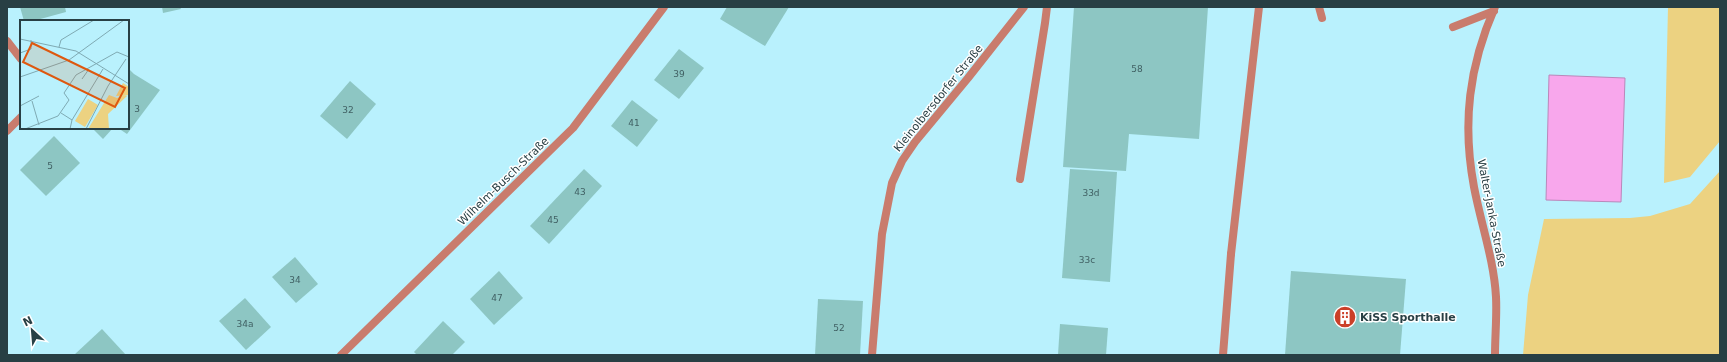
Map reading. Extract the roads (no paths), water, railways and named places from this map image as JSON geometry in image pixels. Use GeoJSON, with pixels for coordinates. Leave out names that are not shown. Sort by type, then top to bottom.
{"type":"FeatureCollection","features":[{"type":"Feature","properties":{"kind":"street","name":"Wilhelm-Busch-Straße"},"geometry":{"type":"LineString","coordinates":[[341,355],[573,128],[664,7]]}},
{"type":"Feature","properties":{"kind":"street","name":"Kleinolbersdorfer Straße"},"geometry":{"type":"LineString","coordinates":[[872,355],[882,234],[892,183],[902,161],[1024,7]]}},
{"type":"Feature","properties":{"kind":"street"},"geometry":{"type":"LineString","coordinates":[[1020,179],[1046,23],[1047,7]]}},
{"type":"Feature","properties":{"kind":"street"},"geometry":{"type":"LineString","coordinates":[[1223,355],[1231,254],[1259,7]]}},
{"type":"Feature","properties":{"kind":"street"},"geometry":{"type":"LineString","coordinates":[[1319,7],[1322,18]]}},
{"type":"Feature","properties":{"kind":"street"},"geometry":{"type":"LineString","coordinates":[[1453,27],[1495,9]]}},
{"type":"Feature","properties":{"kind":"street","name":"Walter-Janka-Straße"},"geometry":{"type":"LineString","coordinates":[[1494,355],[1496,298],[1494,274],[1474,188],[1468,137],[1469,98],[1476,57],[1495,9]]}},
{"type":"Feature","properties":{"kind":"street"},"geometry":{"type":"LineString","coordinates":[[7,41],[20,58]]}},
{"type":"Feature","properties":{"kind":"street"},"geometry":{"type":"LineString","coordinates":[[7,131],[20,118]]}},
{"type":"Feature","properties":{"kind":"place","name":"KiSS Sporthalle"},"geometry":{"type":"Point","coordinates":[1345,317]}}]}
